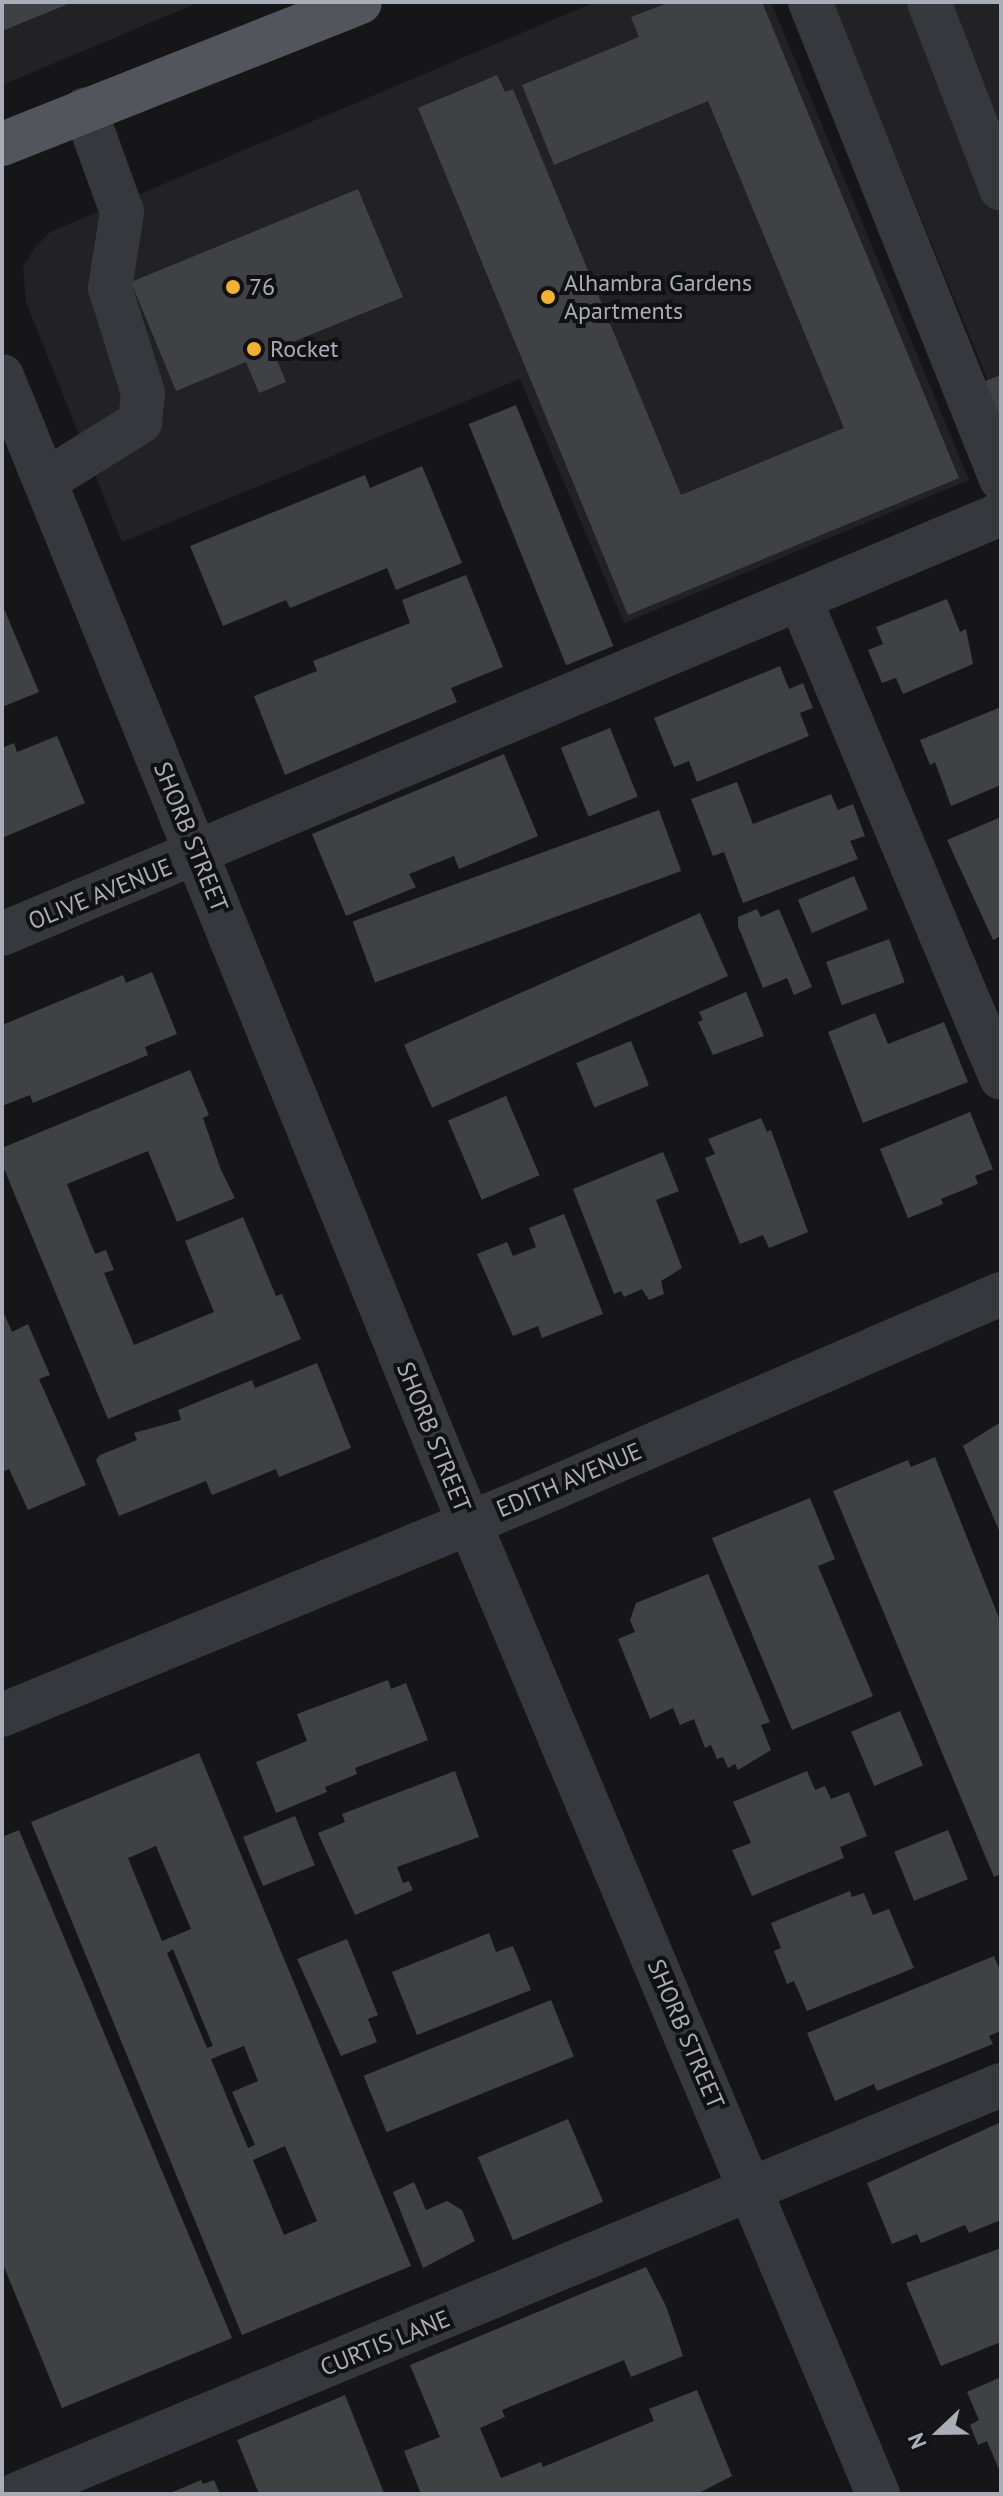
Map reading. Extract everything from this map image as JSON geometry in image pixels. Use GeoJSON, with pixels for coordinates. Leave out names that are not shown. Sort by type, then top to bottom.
{"type":"FeatureCollection","features":[{"type":"Feature","properties":{"kind":"main road"},"geometry":{"type":"LineString","coordinates":[[2,144],[360,2]]}},
{"type":"Feature","properties":{"kind":"street"},"geometry":{"type":"LineString","coordinates":[[810,2],[1001,479]]}},
{"type":"Feature","properties":{"kind":"street"},"geometry":{"type":"LineString","coordinates":[[929,2],[1001,189]]}},
{"type":"Feature","properties":{"kind":"street"},"geometry":{"type":"LineString","coordinates":[[45,481],[140,422],[143,393],[110,288],[122,212],[85,110]]}},
{"type":"Feature","properties":{"kind":"street","name":"SHORB STREET"},"geometry":{"type":"LineString","coordinates":[[2,376],[469,1523],[878,2494]]}},
{"type":"Feature","properties":{"kind":"street","name":"OLIVE AVENUE"},"geometry":{"type":"LineString","coordinates":[[2,934],[1001,514]]}},
{"type":"Feature","properties":{"kind":"street"},"geometry":{"type":"LineString","coordinates":[[800,599],[1001,1078]]}},
{"type":"Feature","properties":{"kind":"street","name":"EDITH AVENUE"},"geometry":{"type":"LineString","coordinates":[[2,1715],[469,1523],[1001,1294]]}},
{"type":"Feature","properties":{"kind":"street","name":"CURTIS LANE"},"geometry":{"type":"LineString","coordinates":[[17,2494],[1001,2085]]}},
{"type":"Feature","properties":{"kind":"shaded area"},"geometry":{"type":"Polygon","coordinates":[[[2,2],[200,2],[2,85],[2,2]]]}},
{"type":"Feature","properties":{"kind":"shaded area"},"geometry":{"type":"Polygon","coordinates":[[[595,2],[771,2],[969,480],[624,623],[520,379],[122,542],[26,302],[23,266],[35,248],[50,232],[595,2]]]}},
{"type":"Feature","properties":{"kind":"shaded area"},"geometry":{"type":"Polygon","coordinates":[[[832,2],[1001,2],[1001,412],[832,2]]]}},
{"type":"Feature","properties":{"kind":"building"},"geometry":{"type":"Polygon","coordinates":[[[2,2],[73,2],[2,31],[2,2]]]}},
{"type":"Feature","properties":{"kind":"building","name":"Alhambra Gardens Apartments"},"geometry":{"type":"Polygon","coordinates":[[[670,2],[762,2],[959,478],[628,615],[418,108],[497,75],[505,92],[513,89],[681,495],[844,428],[708,101],[554,165],[522,85],[639,37],[631,17],[670,2]]]}},
{"type":"Feature","properties":{"kind":"building"},"geometry":{"type":"Polygon","coordinates":[[[358,189],[403,297],[273,350],[286,382],[259,393],[246,362],[176,391],[131,282],[358,189]]]}},
{"type":"Feature","properties":{"kind":"building"},"geometry":{"type":"Polygon","coordinates":[[[1001,375],[1001,421],[985,381],[1001,375]]]}},
{"type":"Feature","properties":{"kind":"building"},"geometry":{"type":"Polygon","coordinates":[[[516,405],[613,646],[566,665],[469,424],[516,405]]]}},
{"type":"Feature","properties":{"kind":"building"},"geometry":{"type":"Polygon","coordinates":[[[422,466],[462,563],[396,590],[387,568],[290,608],[286,600],[223,626],[190,546],[365,475],[370,488],[422,466]]]}},
{"type":"Feature","properties":{"kind":"building"},"geometry":{"type":"Polygon","coordinates":[[[466,575],[503,667],[451,688],[457,702],[285,775],[254,696],[317,671],[313,661],[410,623],[402,600],[466,575]]]}},
{"type":"Feature","properties":{"kind":"building"},"geometry":{"type":"Polygon","coordinates":[[[947,599],[960,632],[966,629],[973,664],[903,694],[896,678],[882,683],[868,650],[883,644],[876,627],[947,599]]]}},
{"type":"Feature","properties":{"kind":"building"},"geometry":{"type":"Polygon","coordinates":[[[2,604],[39,692],[2,707],[2,604]]]}},
{"type":"Feature","properties":{"kind":"building"},"geometry":{"type":"Polygon","coordinates":[[[780,666],[789,689],[803,683],[813,708],[800,713],[809,736],[697,782],[689,761],[674,767],[654,718],[780,666]]]}},
{"type":"Feature","properties":{"kind":"building"},"geometry":{"type":"Polygon","coordinates":[[[1001,707],[1001,785],[951,806],[935,762],[930,765],[920,740],[1001,707]]]}},
{"type":"Feature","properties":{"kind":"building"},"geometry":{"type":"Polygon","coordinates":[[[610,728],[638,797],[589,816],[561,748],[610,728]]]}},
{"type":"Feature","properties":{"kind":"building"},"geometry":{"type":"Polygon","coordinates":[[[57,736],[85,803],[2,838],[2,748],[14,743],[17,752],[57,736]]]}},
{"type":"Feature","properties":{"kind":"building"},"geometry":{"type":"Polygon","coordinates":[[[504,754],[538,836],[459,869],[454,856],[409,874],[416,887],[346,916],[312,834],[504,754]]]}},
{"type":"Feature","properties":{"kind":"building"},"geometry":{"type":"Polygon","coordinates":[[[737,782],[753,824],[831,794],[838,810],[853,804],[865,836],[850,841],[858,859],[743,903],[724,852],[713,856],[691,799],[737,782]]]}},
{"type":"Feature","properties":{"kind":"building"},"geometry":{"type":"Polygon","coordinates":[[[659,810],[681,871],[375,983],[353,921],[659,810]]]}},
{"type":"Feature","properties":{"kind":"building"},"geometry":{"type":"Polygon","coordinates":[[[1001,817],[1001,936],[993,940],[947,840],[1001,817]]]}},
{"type":"Feature","properties":{"kind":"building"},"geometry":{"type":"Polygon","coordinates":[[[854,876],[868,909],[812,933],[798,900],[854,876]]]}},
{"type":"Feature","properties":{"kind":"building"},"geometry":{"type":"Polygon","coordinates":[[[757,909],[761,917],[779,909],[812,987],[794,995],[787,978],[763,988],[738,926],[738,917],[757,909]]]}},
{"type":"Feature","properties":{"kind":"building"},"geometry":{"type":"Polygon","coordinates":[[[700,913],[728,976],[432,1108],[404,1045],[700,913]]]}},
{"type":"Feature","properties":{"kind":"building"},"geometry":{"type":"Polygon","coordinates":[[[889,939],[905,982],[842,1005],[826,962],[889,939]]]}},
{"type":"Feature","properties":{"kind":"building"},"geometry":{"type":"Polygon","coordinates":[[[152,972],[177,1034],[145,1047],[148,1055],[33,1103],[30,1095],[2,1106],[2,1025],[123,975],[126,983],[152,972]]]}},
{"type":"Feature","properties":{"kind":"building"},"geometry":{"type":"Polygon","coordinates":[[[746,992],[764,1036],[713,1055],[698,1022],[703,1020],[699,1012],[746,992]]]}},
{"type":"Feature","properties":{"kind":"building"},"geometry":{"type":"Polygon","coordinates":[[[875,1013],[888,1044],[944,1022],[968,1082],[863,1123],[828,1032],[875,1013]]]}},
{"type":"Feature","properties":{"kind":"building"},"geometry":{"type":"Polygon","coordinates":[[[631,1041],[649,1086],[594,1108],[576,1063],[631,1041]]]}},
{"type":"Feature","properties":{"kind":"building"},"geometry":{"type":"Polygon","coordinates":[[[190,1070],[209,1115],[203,1118],[221,1170],[235,1198],[177,1222],[148,1151],[67,1184],[95,1254],[106,1250],[114,1270],[104,1273],[134,1345],[214,1312],[185,1241],[243,1217],[276,1296],[282,1294],[301,1339],[108,1419],[2,1164],[2,1148],[190,1070]]]}},
{"type":"Feature","properties":{"kind":"building"},"geometry":{"type":"Polygon","coordinates":[[[506,1096],[540,1175],[482,1200],[448,1121],[506,1096]]]}},
{"type":"Feature","properties":{"kind":"building"},"geometry":{"type":"Polygon","coordinates":[[[970,1112],[993,1169],[975,1176],[978,1184],[941,1199],[943,1204],[908,1218],[880,1149],[970,1112]]]}},
{"type":"Feature","properties":{"kind":"building"},"geometry":{"type":"Polygon","coordinates":[[[761,1118],[767,1132],[771,1130],[808,1232],[769,1248],[763,1235],[740,1244],[705,1158],[715,1154],[708,1139],[761,1118]]]}},
{"type":"Feature","properties":{"kind":"building"},"geometry":{"type":"Polygon","coordinates":[[[663,1152],[679,1191],[656,1200],[682,1268],[661,1281],[664,1294],[649,1300],[642,1289],[624,1297],[621,1291],[614,1294],[573,1189],[663,1152]]]}},
{"type":"Feature","properties":{"kind":"building"},"geometry":{"type":"Polygon","coordinates":[[[564,1214],[603,1314],[542,1338],[538,1326],[513,1336],[477,1254],[507,1242],[513,1256],[536,1247],[529,1228],[564,1214]]]}},
{"type":"Feature","properties":{"kind":"building"},"geometry":{"type":"Polygon","coordinates":[[[2,1309],[12,1332],[28,1324],[50,1375],[39,1379],[86,1485],[28,1510],[9,1469],[2,1472],[2,1309]]]}},
{"type":"Feature","properties":{"kind":"building"},"geometry":{"type":"Polygon","coordinates":[[[317,1363],[351,1448],[279,1477],[276,1469],[212,1495],[206,1481],[119,1516],[96,1460],[100,1455],[137,1440],[134,1433],[181,1420],[178,1410],[252,1380],[255,1388],[317,1363]]]}},
{"type":"Feature","properties":{"kind":"building"},"geometry":{"type":"Polygon","coordinates":[[[1001,1422],[1001,1535],[963,1446],[1001,1422]]]}},
{"type":"Feature","properties":{"kind":"building"},"geometry":{"type":"Polygon","coordinates":[[[935,1457],[1001,1623],[1001,1874],[994,1877],[833,1491],[908,1460],[911,1467],[935,1457]]]}},
{"type":"Feature","properties":{"kind":"building"},"geometry":{"type":"Polygon","coordinates":[[[810,1498],[835,1559],[818,1566],[873,1696],[792,1730],[712,1538],[810,1498]]]}},
{"type":"Feature","properties":{"kind":"building"},"geometry":{"type":"Polygon","coordinates":[[[708,1574],[770,1722],[761,1725],[771,1750],[738,1770],[735,1764],[728,1768],[723,1757],[717,1759],[711,1745],[705,1748],[694,1719],[680,1725],[673,1708],[650,1719],[618,1639],[635,1632],[630,1620],[636,1603],[708,1574]]]}},
{"type":"Feature","properties":{"kind":"building"},"geometry":{"type":"Polygon","coordinates":[[[388,1680],[391,1689],[406,1683],[428,1740],[355,1768],[357,1774],[325,1787],[327,1792],[276,1813],[256,1762],[307,1741],[297,1714],[388,1680]]]}},
{"type":"Feature","properties":{"kind":"building"},"geometry":{"type":"Polygon","coordinates":[[[900,1711],[923,1765],[874,1786],[851,1732],[900,1711]]]}},
{"type":"Feature","properties":{"kind":"building"},"geometry":{"type":"Polygon","coordinates":[[[199,1753],[411,2266],[242,2335],[31,1822],[199,1753]],[[156,1846],[128,1858],[162,1941],[191,1929],[156,1846]],[[173,1949],[167,1953],[207,2048],[213,2046],[173,1949]],[[244,2046],[211,2059],[248,2148],[255,2145],[232,2092],[258,2081],[244,2046]],[[285,2146],[253,2160],[284,2235],[317,2221],[285,2146]]]}},
{"type":"Feature","properties":{"kind":"building"},"geometry":{"type":"Polygon","coordinates":[[[455,1771],[479,1837],[397,1867],[403,1883],[409,1881],[413,1890],[355,1915],[318,1833],[345,1822],[342,1814],[455,1771]]]}},
{"type":"Feature","properties":{"kind":"building"},"geometry":{"type":"Polygon","coordinates":[[[807,1771],[815,1790],[825,1786],[831,1799],[849,1792],[867,1836],[840,1847],[844,1858],[752,1896],[732,1850],[751,1843],[733,1802],[807,1771]]]}},
{"type":"Feature","properties":{"kind":"building"},"geometry":{"type":"Polygon","coordinates":[[[295,1816],[315,1865],[263,1886],[243,1837],[295,1816]]]}},
{"type":"Feature","properties":{"kind":"building"},"geometry":{"type":"Polygon","coordinates":[[[19,1830],[232,2338],[62,2408],[2,2262],[2,1837],[19,1830]]]}},
{"type":"Feature","properties":{"kind":"building"},"geometry":{"type":"Polygon","coordinates":[[[948,1830],[968,1879],[914,1901],[894,1852],[948,1830]]]}},
{"type":"Feature","properties":{"kind":"building"},"geometry":{"type":"Polygon","coordinates":[[[850,1891],[852,1897],[864,1893],[873,1915],[889,1909],[914,1968],[807,2011],[794,1981],[787,1984],[774,1951],[781,1948],[771,1923],[850,1891]]]}},
{"type":"Feature","properties":{"kind":"building"},"geometry":{"type":"Polygon","coordinates":[[[489,1933],[496,1952],[513,1946],[531,1990],[417,2035],[392,1972],[489,1933]]]}},
{"type":"Feature","properties":{"kind":"building"},"geometry":{"type":"Polygon","coordinates":[[[347,1939],[378,2015],[368,2019],[377,2042],[341,2056],[297,1959],[347,1939]]]}},
{"type":"Feature","properties":{"kind":"building"},"geometry":{"type":"Polygon","coordinates":[[[994,1956],[1001,1973],[1001,2031],[989,2036],[993,2044],[877,2091],[874,2084],[835,2101],[807,2033],[994,1956]]]}},
{"type":"Feature","properties":{"kind":"building"},"geometry":{"type":"Polygon","coordinates":[[[551,2000],[574,2057],[387,2132],[364,2076],[551,2000]]]}},
{"type":"Feature","properties":{"kind":"building"},"geometry":{"type":"Polygon","coordinates":[[[568,2119],[603,2202],[513,2240],[478,2157],[568,2119]]]}},
{"type":"Feature","properties":{"kind":"building"},"geometry":{"type":"Polygon","coordinates":[[[1001,2122],[1001,2220],[969,2233],[965,2225],[921,2243],[917,2234],[892,2244],[867,2183],[1001,2122]]]}},
{"type":"Feature","properties":{"kind":"building"},"geometry":{"type":"Polygon","coordinates":[[[414,2182],[426,2210],[447,2201],[462,2210],[475,2241],[423,2268],[393,2192],[414,2182]]]}},
{"type":"Feature","properties":{"kind":"building"},"geometry":{"type":"Polygon","coordinates":[[[1001,2248],[1001,2342],[941,2366],[906,2283],[1001,2248]]]}},
{"type":"Feature","properties":{"kind":"building"},"geometry":{"type":"Polygon","coordinates":[[[646,2267],[666,2306],[683,2356],[631,2377],[624,2360],[502,2410],[505,2417],[480,2428],[501,2478],[541,2462],[543,2467],[654,2421],[649,2409],[697,2390],[732,2476],[697,2494],[421,2494],[404,2451],[440,2437],[410,2365],[646,2267]]]}},
{"type":"Feature","properties":{"kind":"building"},"geometry":{"type":"Polygon","coordinates":[[[1001,2377],[1001,2474],[987,2441],[978,2445],[970,2425],[979,2420],[967,2392],[1001,2377]]]}},
{"type":"Feature","properties":{"kind":"building"},"geometry":{"type":"Polygon","coordinates":[[[345,2395],[384,2493],[259,2494],[237,2440],[345,2395]]]}},
{"type":"Feature","properties":{"kind":"building"},"geometry":{"type":"Polygon","coordinates":[[[201,2480],[203,2484],[214,2480],[220,2494],[168,2494],[201,2480]]]}},
{"type":"Feature","properties":{"kind":"place","name":"76"},"geometry":{"type":"Point","coordinates":[233,287]}},
{"type":"Feature","properties":{"kind":"place","name":"Alhambra Gardens Apartments"},"geometry":{"type":"Point","coordinates":[548,297]}},
{"type":"Feature","properties":{"kind":"place","name":"Rocket"},"geometry":{"type":"Point","coordinates":[254,349]}}]}
